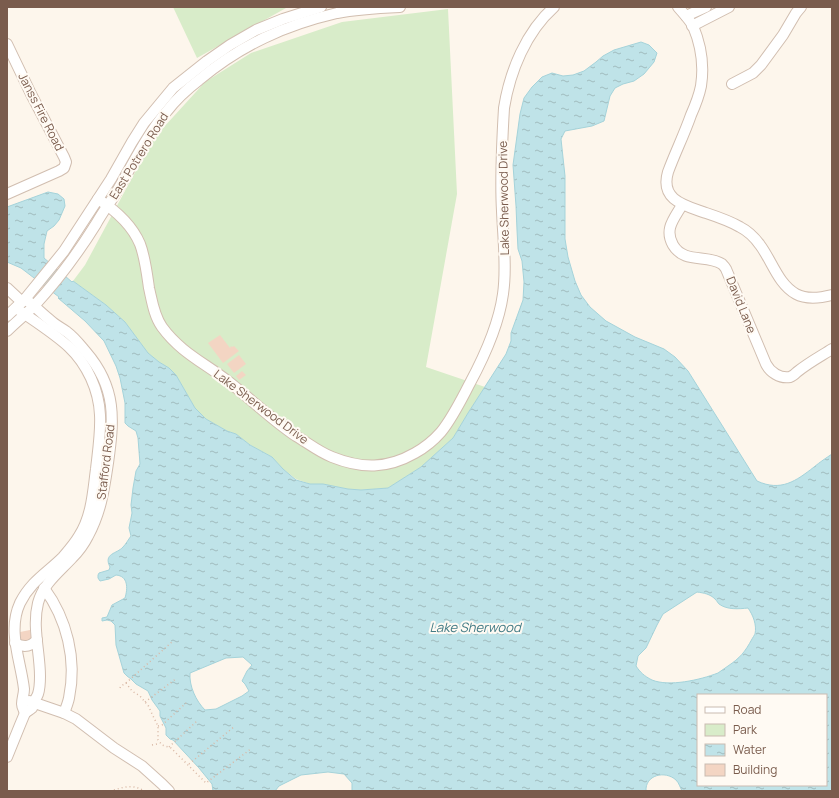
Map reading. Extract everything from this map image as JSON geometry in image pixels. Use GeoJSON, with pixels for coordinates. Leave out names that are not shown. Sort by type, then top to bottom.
{"type":"FeatureCollection","features":[{"type":"Feature","properties":{"kind":"street","name":"East Potrero Road"},"geometry":{"type":"LineString","coordinates":[[7,316],[21,303],[64,251],[111,179],[144,123],[173,88],[207,61],[230,45],[256,30],[283,19],[321,7]]}},
{"type":"Feature","properties":{"kind":"street","name":"East Potrero Road"},"geometry":{"type":"LineString","coordinates":[[7,331],[34,306],[72,259],[108,206],[146,141],[166,112],[180,96],[212,69],[235,53],[261,39],[305,22],[338,13],[372,8],[400,7]]}},
{"type":"Feature","properties":{"kind":"street","name":"Lake Sherwood Drive"},"geometry":{"type":"LineString","coordinates":[[98,199],[120,215],[138,239],[142,249],[151,297],[157,318],[162,326],[186,352],[223,377],[286,429],[331,457],[354,464],[370,466],[390,464],[403,460],[436,437],[451,419],[477,370],[497,319],[504,293],[501,186],[505,99],[508,86],[525,45],[541,20],[554,7]]}},
{"type":"Feature","properties":{"kind":"street"},"geometry":{"type":"LineString","coordinates":[[678,7],[692,26],[698,43],[702,70],[701,88],[666,180],[667,189],[670,195],[682,205],[725,220],[745,230],[753,236],[782,281],[791,291],[798,295],[812,298],[832,295]]}},
{"type":"Feature","properties":{"kind":"street"},"geometry":{"type":"LineString","coordinates":[[686,16],[706,7]]}},
{"type":"Feature","properties":{"kind":"street"},"geometry":{"type":"LineString","coordinates":[[692,26],[729,7]]}},
{"type":"Feature","properties":{"kind":"street"},"geometry":{"type":"LineString","coordinates":[[732,84],[753,73],[761,65],[783,35],[796,9]]}},
{"type":"Feature","properties":{"kind":"street","name":"Janss Fire Road"},"geometry":{"type":"LineString","coordinates":[[7,44],[66,162],[64,168],[59,171],[7,194]]}},
{"type":"Feature","properties":{"kind":"street","name":"David Lane"},"geometry":{"type":"LineString","coordinates":[[682,205],[670,227],[670,239],[675,248],[684,256],[716,261],[722,264],[726,269],[768,369],[779,376],[792,377],[797,372],[832,349]]}},
{"type":"Feature","properties":{"kind":"street"},"geometry":{"type":"LineString","coordinates":[[7,288],[21,303]]}},
{"type":"Feature","properties":{"kind":"street","name":"Stafford Road"},"geometry":{"type":"LineString","coordinates":[[21,303],[34,306],[77,341],[93,360],[108,388],[112,416],[104,495],[99,511],[88,536],[80,548],[44,588],[38,602],[36,615],[40,682],[38,693],[31,708],[24,713],[22,705],[24,690],[14,631],[16,618],[20,604],[26,593],[37,579],[62,558],[73,546],[86,524],[90,510],[98,447],[100,415],[95,387],[79,359],[70,348],[58,338],[25,315],[21,303]]}},
{"type":"Feature","properties":{"kind":"street"},"geometry":{"type":"LineString","coordinates":[[44,588],[62,620],[70,647],[71,679],[69,698],[64,712]]}},
{"type":"Feature","properties":{"kind":"street"},"geometry":{"type":"LineString","coordinates":[[15,642],[21,646],[26,646],[33,644],[37,640]]}},
{"type":"Feature","properties":{"kind":"street"},"geometry":{"type":"LineString","coordinates":[[23,699],[64,712],[76,719],[114,748],[142,766],[169,791]]}},
{"type":"Feature","properties":{"kind":"street"},"geometry":{"type":"LineString","coordinates":[[7,758],[24,713]]}},
{"type":"Feature","properties":{"kind":"path"},"geometry":{"type":"LineString","coordinates":[[120,688],[173,641]]}},
{"type":"Feature","properties":{"kind":"path"},"geometry":{"type":"LineString","coordinates":[[145,702],[177,678]]}},
{"type":"Feature","properties":{"kind":"path"},"geometry":{"type":"LineString","coordinates":[[126,683],[132,691],[140,696],[148,705],[158,726],[158,740],[162,745],[171,748],[206,782],[252,748]]}},
{"type":"Feature","properties":{"kind":"path"},"geometry":{"type":"LineString","coordinates":[[158,726],[162,725],[186,704]]}},
{"type":"Feature","properties":{"kind":"path"},"geometry":{"type":"LineString","coordinates":[[169,747],[197,720]]}},
{"type":"Feature","properties":{"kind":"path"},"geometry":{"type":"LineString","coordinates":[[189,764],[234,726]]}},
{"type":"Feature","properties":{"kind":"path"},"geometry":{"type":"LineString","coordinates":[[152,745],[160,742]]}},
{"type":"Feature","properties":{"kind":"path"},"geometry":{"type":"LineString","coordinates":[[110,791],[134,786],[144,791]]}},
{"type":"Feature","properties":{"kind":"green space"},"geometry":{"type":"Polygon","coordinates":[[[173,7],[292,7],[286,8],[197,58],[173,7]]]}},
{"type":"Feature","properties":{"kind":"green space"},"geometry":{"type":"Polygon","coordinates":[[[448,9],[457,194],[426,367],[485,387],[453,438],[421,467],[388,488],[361,490],[323,484],[310,484],[296,479],[283,469],[272,457],[250,445],[236,434],[227,431],[206,419],[195,408],[176,375],[148,353],[125,322],[106,305],[73,281],[85,265],[153,139],[205,82],[251,53],[342,22],[448,9]]]}},
{"type":"Feature","properties":{"kind":"water","name":"Lake Sherwood"},"geometry":{"type":"Polygon","coordinates":[[[641,42],[649,45],[657,53],[654,62],[644,74],[634,81],[615,88],[610,96],[604,121],[592,126],[565,131],[561,139],[565,176],[565,239],[568,257],[581,295],[590,307],[606,321],[635,337],[664,349],[675,357],[688,371],[757,481],[774,485],[788,483],[801,477],[832,454],[832,791],[682,791],[676,780],[667,775],[661,775],[652,778],[649,781],[646,791],[352,791],[352,783],[344,774],[328,772],[301,775],[279,786],[275,791],[213,791],[212,784],[199,768],[173,740],[166,735],[166,728],[160,716],[160,711],[152,700],[148,691],[136,684],[124,673],[116,645],[115,625],[111,621],[102,621],[102,618],[107,617],[112,605],[125,598],[126,594],[127,587],[123,578],[116,575],[109,579],[100,581],[98,575],[99,573],[109,570],[109,556],[123,547],[131,536],[129,528],[132,513],[131,505],[133,488],[136,471],[140,464],[136,431],[125,423],[125,403],[116,366],[104,341],[85,321],[58,298],[59,297],[21,268],[7,262],[7,207],[48,192],[58,194],[64,199],[65,206],[59,220],[47,231],[44,244],[44,258],[72,282],[73,281],[106,305],[125,322],[148,353],[176,375],[195,408],[206,419],[227,431],[236,434],[250,445],[272,457],[296,480],[310,484],[323,484],[348,489],[361,490],[388,488],[421,467],[453,438],[506,354],[511,341],[511,333],[523,300],[524,282],[522,261],[518,249],[513,165],[520,114],[524,98],[542,77],[552,73],[563,76],[573,75],[584,71],[603,56],[614,50],[641,42]],[[697,592],[663,614],[646,648],[638,656],[636,666],[642,674],[652,680],[667,683],[694,680],[718,673],[739,657],[747,648],[755,634],[754,620],[748,608],[737,609],[722,606],[711,596],[697,592]],[[243,657],[226,658],[190,673],[194,693],[205,710],[216,709],[249,691],[242,681],[252,665],[243,657]]]}},
{"type":"Feature","properties":{"kind":"building"},"geometry":{"type":"Polygon","coordinates":[[[220,335],[230,348],[231,346],[234,346],[239,351],[223,363],[208,343],[220,335]]]}},
{"type":"Feature","properties":{"kind":"building"},"geometry":{"type":"Polygon","coordinates":[[[239,355],[246,364],[234,373],[227,364],[239,355]]]}},
{"type":"Feature","properties":{"kind":"building"},"geometry":{"type":"Polygon","coordinates":[[[242,371],[246,375],[239,380],[236,376],[242,371]]]}},
{"type":"Feature","properties":{"kind":"building"},"geometry":{"type":"Polygon","coordinates":[[[30,630],[32,642],[21,643],[20,632],[30,630]]]}}]}
